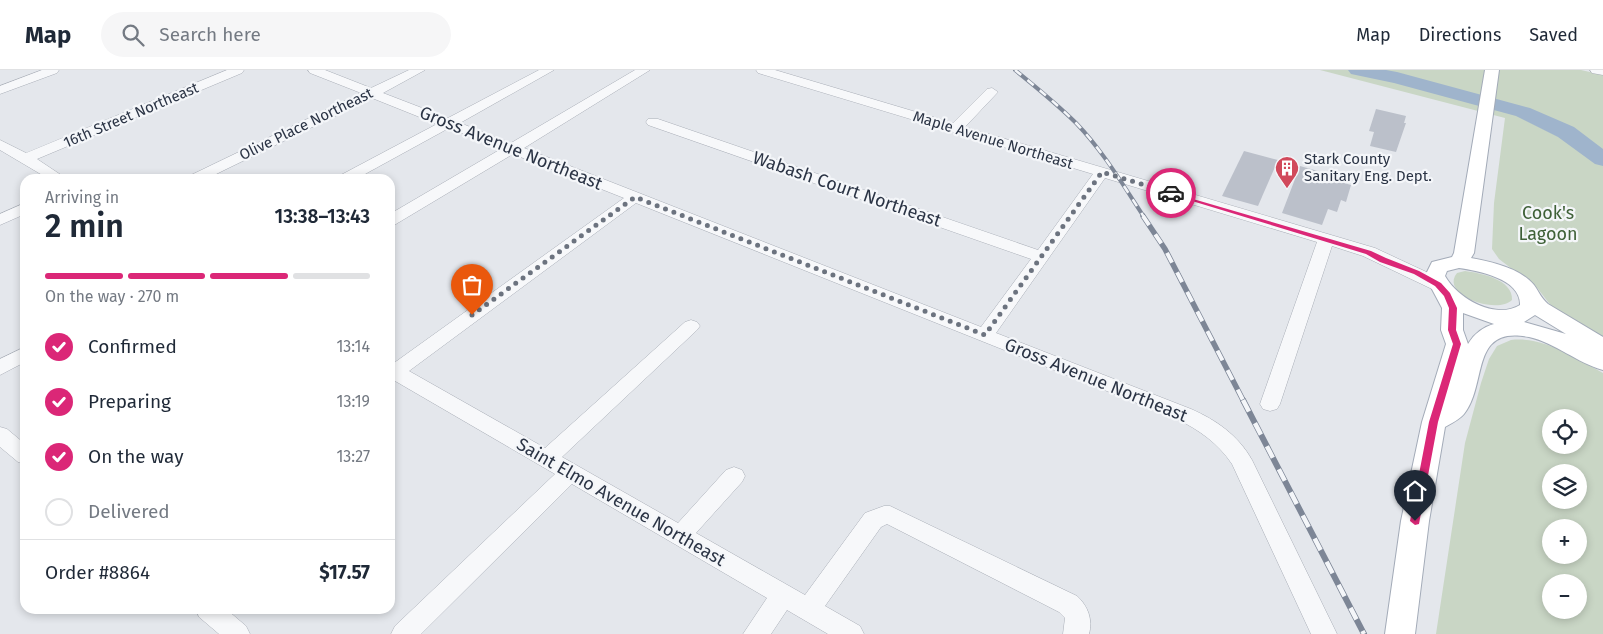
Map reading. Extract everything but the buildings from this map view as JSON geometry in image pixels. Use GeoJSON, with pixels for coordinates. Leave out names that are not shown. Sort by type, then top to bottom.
{"type":"FeatureCollection","features":[{"type":"Feature","properties":{"kind":"main road"},"geometry":{"type":"LineString","coordinates":[[1400,634],[1415,521],[1434,422],[1457,344],[1452,330],[1453,308],[1447,277],[1464,253],[1492,70]]}},
{"type":"Feature","properties":{"kind":"main road"},"geometry":{"type":"LineString","coordinates":[[1468,230],[1478,242],[1484,256],[1496,270]]}},
{"type":"Feature","properties":{"kind":"main road"},"geometry":{"type":"LineString","coordinates":[[1447,277],[1480,265],[1496,270],[1523,286],[1532,302],[1603,348]]}},
{"type":"Feature","properties":{"kind":"main road"},"geometry":{"type":"LineString","coordinates":[[1447,277],[1472,309],[1509,316],[1559,331],[1603,354]]}},
{"type":"Feature","properties":{"kind":"main road"},"geometry":{"type":"LineString","coordinates":[[1457,344],[1468,337],[1476,326],[1483,321],[1529,310],[1532,302]]}},
{"type":"Feature","properties":{"kind":"main road"},"geometry":{"type":"LineString","coordinates":[[1434,422],[1456,406],[1470,360],[1478,343],[1493,331],[1514,328],[1542,333],[1603,362]]}},
{"type":"Feature","properties":{"kind":"street"},"geometry":{"type":"LineString","coordinates":[[0,90],[53,70]]}},
{"type":"Feature","properties":{"kind":"street","name":"16th Street Northeast"},"geometry":{"type":"LineString","coordinates":[[25,159],[238,70]]}},
{"type":"Feature","properties":{"kind":"street","name":"Gross Avenue Northeast"},"geometry":{"type":"LineString","coordinates":[[314,70],[1184,414],[1210,427],[1223,436],[1241,460],[1324,634]]}},
{"type":"Feature","properties":{"kind":"street","name":"Olive Place Northeast"},"geometry":{"type":"LineString","coordinates":[[204,174],[419,70]]}},
{"type":"Feature","properties":{"kind":"street"},"geometry":{"type":"LineString","coordinates":[[353,174],[548,70]]}},
{"type":"Feature","properties":{"kind":"street"},"geometry":{"type":"LineString","coordinates":[[395,218],[644,70]]}},
{"type":"Feature","properties":{"kind":"street","name":"Maple Avenue Northeast"},"geometry":{"type":"LineString","coordinates":[[762,70],[1369,252],[1383,260],[1416,272],[1447,277]]}},
{"type":"Feature","properties":{"kind":"street"},"geometry":{"type":"LineString","coordinates":[[1596,70],[1603,72]]}},
{"type":"Feature","properties":{"kind":"street"},"geometry":{"type":"LineString","coordinates":[[956,128],[992,92]]}},
{"type":"Feature","properties":{"kind":"street","name":"Wabash Court Northeast"},"geometry":{"type":"LineString","coordinates":[[653,122],[1042,257]]}},
{"type":"Feature","properties":{"kind":"street"},"geometry":{"type":"LineString","coordinates":[[0,144],[51,174]]}},
{"type":"Feature","properties":{"kind":"street"},"geometry":{"type":"LineString","coordinates":[[985,335],[1102,172]]}},
{"type":"Feature","properties":{"kind":"street"},"geometry":{"type":"LineString","coordinates":[[395,369],[635,197]]}},
{"type":"Feature","properties":{"kind":"street"},"geometry":{"type":"LineString","coordinates":[[0,220],[20,210]]}},
{"type":"Feature","properties":{"kind":"street"},"geometry":{"type":"LineString","coordinates":[[1270,404],[1326,239]]}},
{"type":"Feature","properties":{"kind":"street"},"geometry":{"type":"LineString","coordinates":[[546,459],[692,326]]}},
{"type":"Feature","properties":{"kind":"street"},"geometry":{"type":"LineString","coordinates":[[0,368],[20,357]]}},
{"type":"Feature","properties":{"kind":"street","name":"Saint Elmo Avenue Northeast"},"geometry":{"type":"LineString","coordinates":[[395,371],[851,634]]}},
{"type":"Feature","properties":{"kind":"street"},"geometry":{"type":"LineString","coordinates":[[0,434],[20,452]]}},
{"type":"Feature","properties":{"kind":"street"},"geometry":{"type":"LineString","coordinates":[[404,634],[570,473]]}},
{"type":"Feature","properties":{"kind":"street"},"geometry":{"type":"LineString","coordinates":[[680,536],[734,476]]}},
{"type":"Feature","properties":{"kind":"street"},"geometry":{"type":"LineString","coordinates":[[808,610],[873,520],[884,515],[896,516],[1068,604],[1077,624]]}},
{"type":"Feature","properties":{"kind":"street"},"geometry":{"type":"LineString","coordinates":[[756,634],[783,596]]}},
{"type":"Feature","properties":{"kind":"street"},"geometry":{"type":"LineString","coordinates":[[214,614],[237,634]]}},
{"type":"Feature","properties":{"kind":"green space","name":"Cook's Lagoon"},"geometry":{"type":"Polygon","coordinates":[[[1320,70],[1581,70],[1603,75],[1603,337],[1552,307],[1538,289],[1499,259],[1492,249],[1494,203],[1505,118],[1320,70]]]}},
{"type":"Feature","properties":{"kind":"green space"},"geometry":{"type":"Polygon","coordinates":[[[1465,271],[1479,273],[1502,282],[1511,293],[1512,300],[1505,304],[1483,304],[1463,295],[1456,289],[1454,281],[1457,273],[1465,271]]]}},
{"type":"Feature","properties":{"kind":"green space"},"geometry":{"type":"Polygon","coordinates":[[[1511,340],[1535,341],[1559,349],[1603,373],[1603,634],[1436,634],[1465,443],[1489,359],[1497,346],[1511,340]]]}},
{"type":"Feature","properties":{"kind":"waterway"},"geometry":{"type":"LineString","coordinates":[[1358,70],[1397,78],[1523,112],[1566,132],[1603,159]]}},
{"type":"Feature","properties":{"kind":"railway"},"geometry":{"type":"LineString","coordinates":[[1015,70],[1039,89],[1086,134],[1112,168],[1144,217]]}},
{"type":"Feature","properties":{"kind":"railway"},"geometry":{"type":"LineString","coordinates":[[1143,216],[1165,249],[1244,402]]}},
{"type":"Feature","properties":{"kind":"railway"},"geometry":{"type":"LineString","coordinates":[[1243,400],[1364,634]]}},
{"type":"Feature","properties":{"kind":"way so far"},"geometry":{"type":"LineString","coordinates":[[472,315],[635,197],[985,335],[1102,172],[1171,193]]}},
{"type":"Feature","properties":{"kind":"place","name":"Stark County Sanitary Eng. Dept."},"geometry":{"type":"Point","coordinates":[1287,189]}},
{"type":"Feature","properties":{"kind":"route"},"geometry":{"type":"LineString","coordinates":[[1171,193],[1369,252],[1383,260],[1416,272],[1438,285],[1447,295],[1452,303],[1454,317],[1452,330],[1457,344],[1434,422],[1415,521]]}}]}
